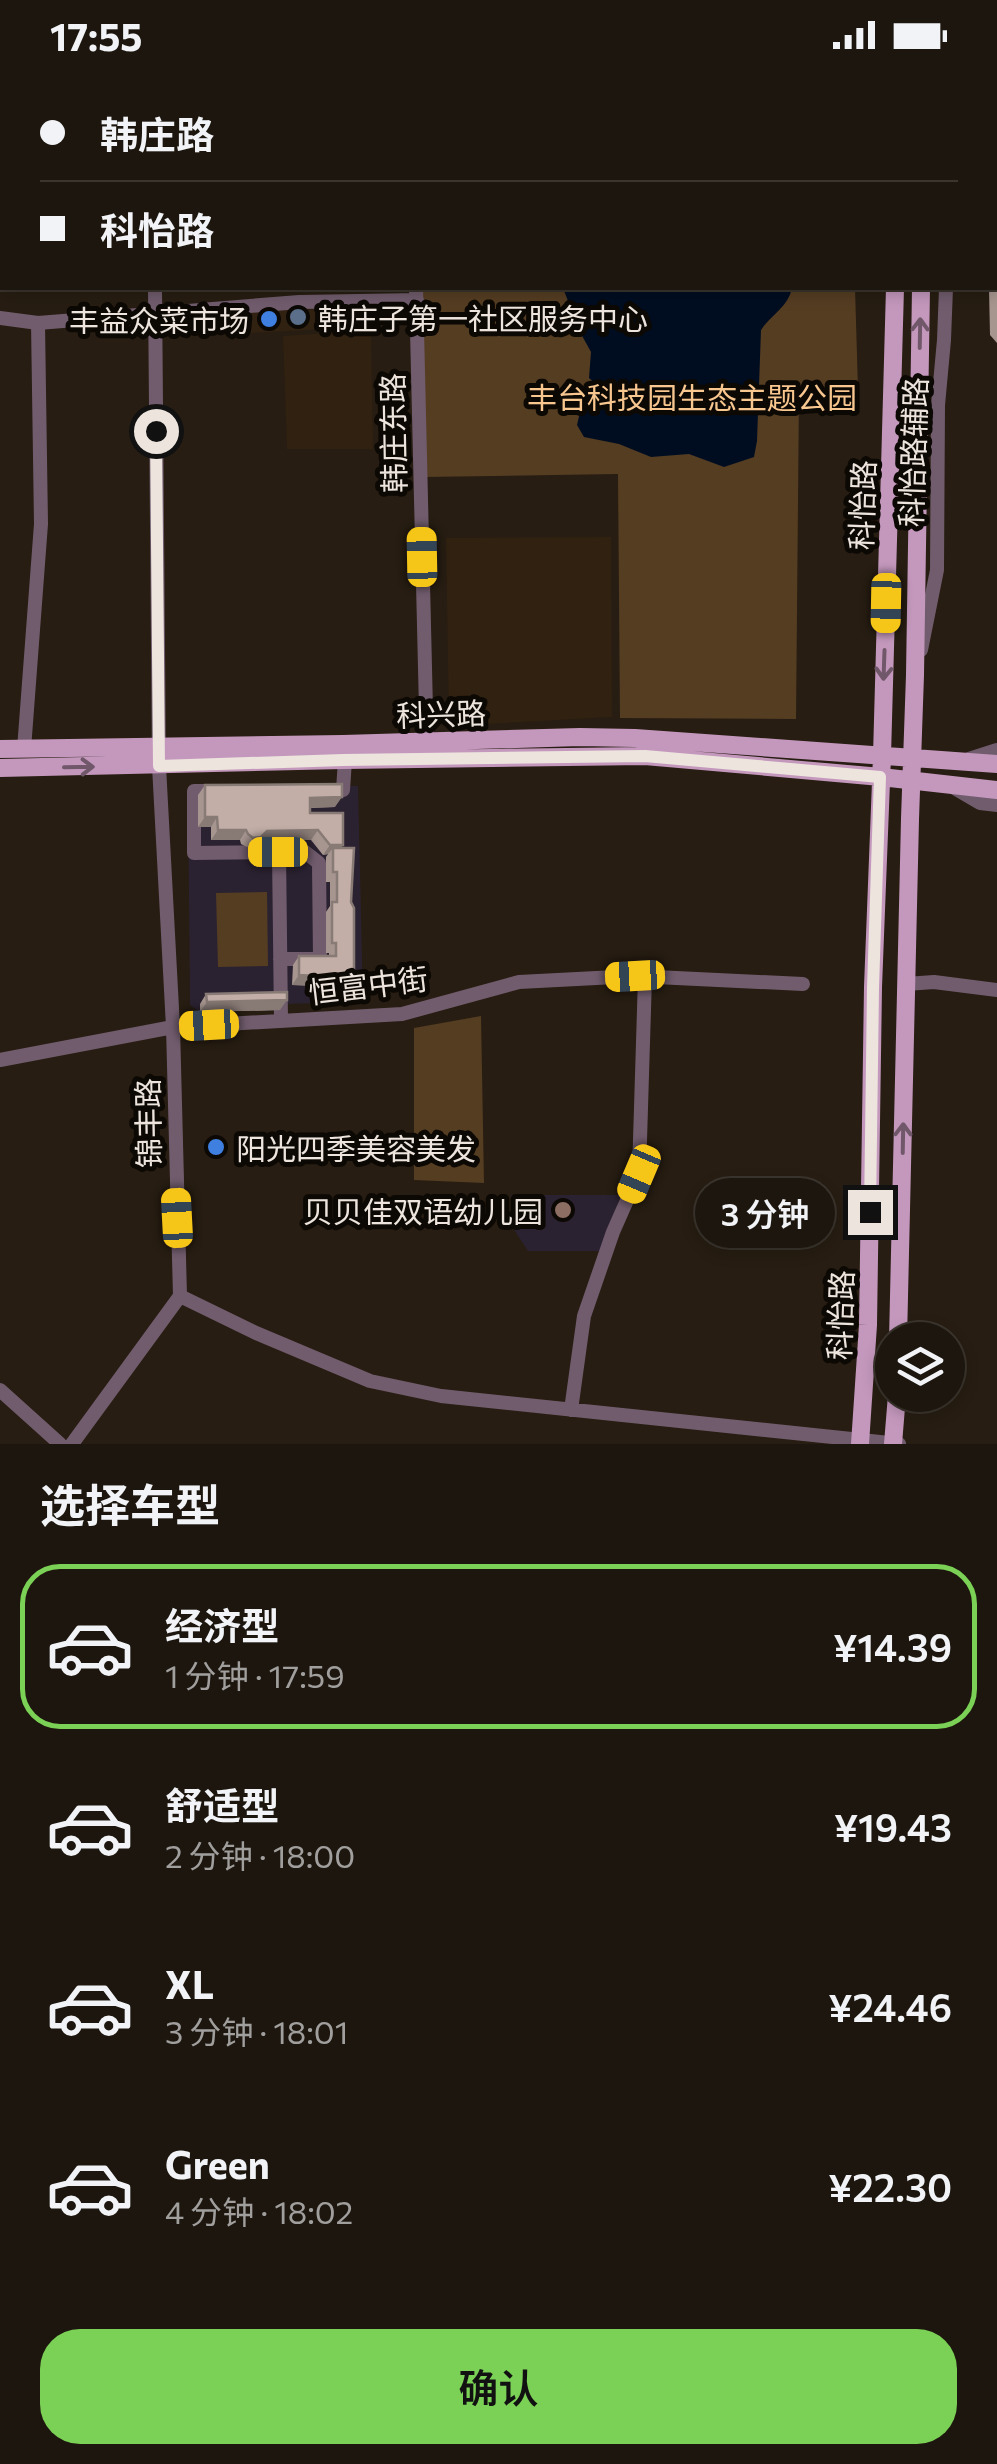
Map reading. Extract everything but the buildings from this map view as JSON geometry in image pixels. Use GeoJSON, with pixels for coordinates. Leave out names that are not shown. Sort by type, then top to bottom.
{"type":"FeatureCollection","features":[{"type":"Feature","properties":{"kind":"main road","name":"科怡路"},"geometry":{"type":"LineString","coordinates":[[860,1442],[868,1324],[873,988],[895,290]]}},
{"type":"Feature","properties":{"kind":"main road","name":"科怡路"},"geometry":{"type":"LineString","coordinates":[[898,1322],[915,675],[920,290]]}},
{"type":"Feature","properties":{"kind":"main road","name":"科兴路"},"geometry":{"type":"LineString","coordinates":[[0,768],[345,760],[580,737],[997,764]]}},
{"type":"Feature","properties":{"kind":"main road","name":"科兴路"},"geometry":{"type":"LineString","coordinates":[[0,749],[159,745],[645,756],[997,790]]}},
{"type":"Feature","properties":{"kind":"main road"},"geometry":{"type":"LineString","coordinates":[[896,1444],[897,1412]]}},
{"type":"Feature","properties":{"kind":"street","name":"锦丰路"},"geometry":{"type":"LineString","coordinates":[[155,290],[159,766],[173,1027],[180,1296]]}},
{"type":"Feature","properties":{"kind":"street","name":"科怡路辅路"},"geometry":{"type":"LineString","coordinates":[[915,675],[937,570],[938,405],[946,290]]}},
{"type":"Feature","properties":{"kind":"street"},"geometry":{"type":"LineString","coordinates":[[0,318],[38,323],[416,294]]}},
{"type":"Feature","properties":{"kind":"street","name":"韩庄东路"},"geometry":{"type":"LineString","coordinates":[[416,294],[427,749]]}},
{"type":"Feature","properties":{"kind":"street"},"geometry":{"type":"LineString","coordinates":[[24,749],[41,524],[38,323]]}},
{"type":"Feature","properties":{"kind":"street"},"geometry":{"type":"LineString","coordinates":[[963,761],[997,750]]}},
{"type":"Feature","properties":{"kind":"street"},"geometry":{"type":"LineString","coordinates":[[306,790],[343,790],[345,760]]}},
{"type":"Feature","properties":{"kind":"street"},"geometry":{"type":"LineString","coordinates":[[950,786],[980,803],[997,805]]}},
{"type":"Feature","properties":{"kind":"street"},"geometry":{"type":"LineString","coordinates":[[231,791],[194,791],[194,853],[304,852],[319,862],[320,959],[280,959]]}},
{"type":"Feature","properties":{"kind":"street"},"geometry":{"type":"LineString","coordinates":[[278,852],[281,1021]]}},
{"type":"Feature","properties":{"kind":"street"},"geometry":{"type":"LineString","coordinates":[[572,1410],[584,1316],[613,1232],[639,1174],[645,977]]}},
{"type":"Feature","properties":{"kind":"street","name":"恒富中街"},"geometry":{"type":"LineString","coordinates":[[0,1060],[173,1027],[402,1014],[518,982],[645,977],[802,984]]}},
{"type":"Feature","properties":{"kind":"street"},"geometry":{"type":"LineString","coordinates":[[906,984],[934,982],[997,990]]}},
{"type":"Feature","properties":{"kind":"street"},"geometry":{"type":"LineString","coordinates":[[72,1444],[180,1296],[370,1381],[442,1396],[896,1444]]}},
{"type":"Feature","properties":{"kind":"street"},"geometry":{"type":"LineString","coordinates":[[0,1390],[60,1444]]}},
{"type":"Feature","properties":{"kind":"shaded area","name":"丰益众菜市场"},"geometry":{"type":"Polygon","coordinates":[[[364,308],[365,327],[175,337],[173,312],[364,308]]]}},
{"type":"Feature","properties":{"kind":"shaded area"},"geometry":{"type":"Polygon","coordinates":[[[371,330],[373,449],[287,449],[283,336],[371,330]]]}},
{"type":"Feature","properties":{"kind":"shaded area"},"geometry":{"type":"Polygon","coordinates":[[[611,537],[612,717],[449,726],[446,538],[611,537]]]}},
{"type":"Feature","properties":{"kind":"shaded area"},"geometry":{"type":"Polygon","coordinates":[[[195,784],[358,786],[363,1002],[281,1004],[200,1012],[190,1005],[188,790],[195,784]]]}},
{"type":"Feature","properties":{"kind":"shaded area","name":"贝贝佳双语幼儿园"},"geometry":{"type":"Polygon","coordinates":[[[511,1195],[621,1195],[600,1251],[528,1251],[511,1225],[511,1195]]]}},
{"type":"Feature","properties":{"kind":"green space","name":"丰台科技园生态主题公园"},"geometry":{"type":"Polygon","coordinates":[[[421,290],[855,290],[858,389],[799,392],[796,719],[620,718],[618,474],[422,477],[421,290]]]}},
{"type":"Feature","properties":{"kind":"green space"},"geometry":{"type":"Polygon","coordinates":[[[267,892],[268,966],[218,967],[216,893],[267,892]]]}},
{"type":"Feature","properties":{"kind":"green space"},"geometry":{"type":"Polygon","coordinates":[[[481,1016],[484,1183],[414,1180],[414,1028],[481,1016]]]}},
{"type":"Feature","properties":{"kind":"water"},"geometry":{"type":"Polygon","coordinates":[[[564,290],[791,290],[761,330],[754,457],[724,467],[689,454],[651,457],[619,444],[584,437],[577,425],[584,395],[588,387],[598,386],[589,378],[591,352],[564,290]]]}},
{"type":"Feature","properties":{"kind":"place","name":"韩庄子第一社区服务中心"},"geometry":{"type":"Point","coordinates":[298,317]}},
{"type":"Feature","properties":{"kind":"place","name":"丰益众菜市场"},"geometry":{"type":"Point","coordinates":[269,319]}},
{"type":"Feature","properties":{"kind":"place","name":"阳光四季美容美发"},"geometry":{"type":"Point","coordinates":[216,1147]}},
{"type":"Feature","properties":{"kind":"place","name":"贝贝佳双语幼儿园"},"geometry":{"type":"Point","coordinates":[563,1210]}},
{"type":"Feature","properties":{"kind":"route"},"geometry":{"type":"LineString","coordinates":[[156,431],[159,766],[645,756],[880,777],[870,1212]]}}]}
